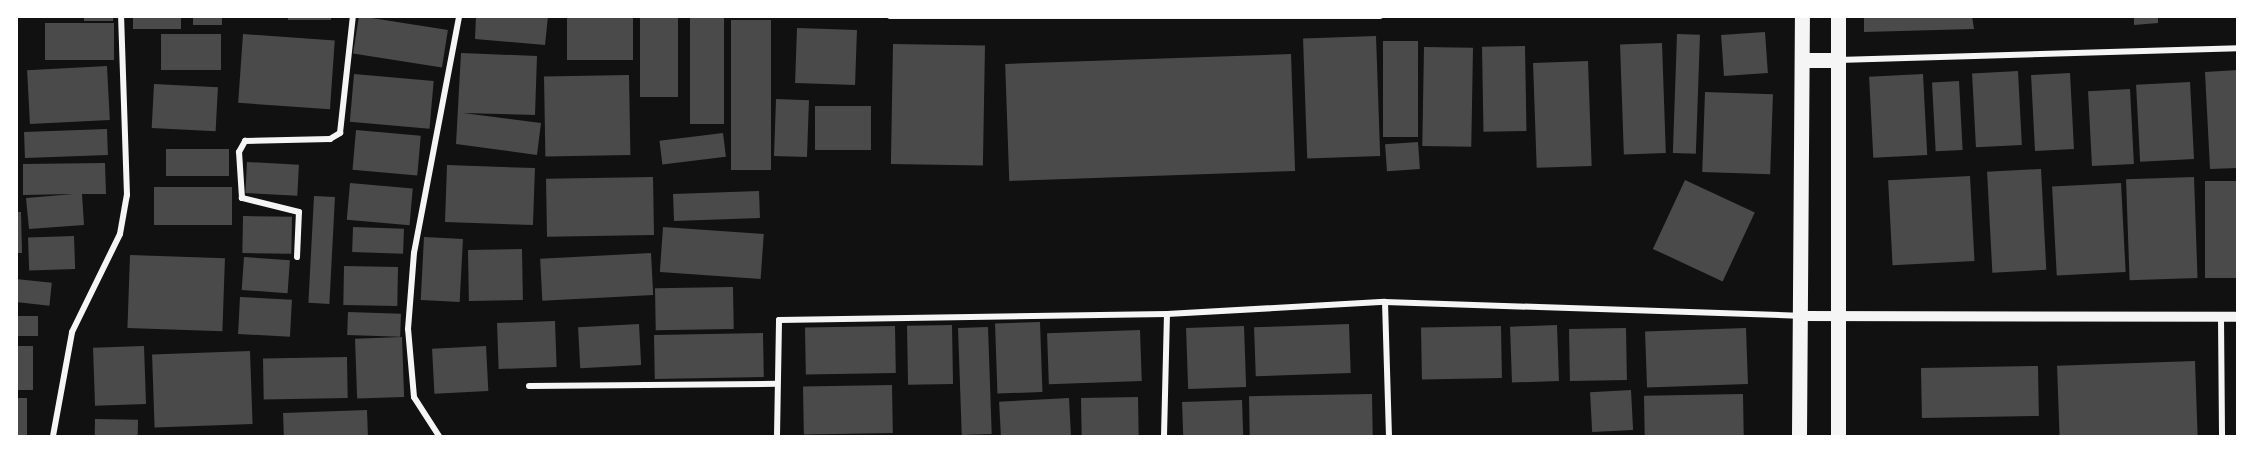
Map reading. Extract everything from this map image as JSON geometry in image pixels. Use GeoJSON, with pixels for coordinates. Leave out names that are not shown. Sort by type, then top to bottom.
{"type":"FeatureCollection","features":[{"type":"Feature","properties":{"kind":"main road"},"geometry":{"type":"LineString","coordinates":[[1799,436],[1802,16]]}},
{"type":"Feature","properties":{"kind":"main road"},"geometry":{"type":"LineString","coordinates":[[1838,16],[1838,436]]}},
{"type":"Feature","properties":{"kind":"main road"},"geometry":{"type":"LineString","coordinates":[[1802,60],[1838,60]]}},
{"type":"Feature","properties":{"kind":"street"},"geometry":{"type":"LineString","coordinates":[[53,436],[72,332],[120,234],[127,195],[121,16]]}},
{"type":"Feature","properties":{"kind":"street"},"geometry":{"type":"LineString","coordinates":[[297,257],[299,212],[242,198],[239,152],[245,141],[330,140],[340,133],[353,16]]}},
{"type":"Feature","properties":{"kind":"street"},"geometry":{"type":"LineString","coordinates":[[439,436],[414,397],[408,329],[414,253],[459,16]]}},
{"type":"Feature","properties":{"kind":"street"},"geometry":{"type":"LineString","coordinates":[[890,16],[1380,16]]}},
{"type":"Feature","properties":{"kind":"street"},"geometry":{"type":"LineString","coordinates":[[1838,60],[2238,48]]}},
{"type":"Feature","properties":{"kind":"street"},"geometry":{"type":"LineString","coordinates":[[1386,302],[1389,436]]}},
{"type":"Feature","properties":{"kind":"street"},"geometry":{"type":"LineString","coordinates":[[777,436],[779,320],[1167,314],[1386,302],[1799,316],[2238,317]]}},
{"type":"Feature","properties":{"kind":"street"},"geometry":{"type":"LineString","coordinates":[[1164,436],[1167,314]]}},
{"type":"Feature","properties":{"kind":"street"},"geometry":{"type":"LineString","coordinates":[[2221,318],[2222,436]]}},
{"type":"Feature","properties":{"kind":"street"},"geometry":{"type":"LineString","coordinates":[[529,386],[777,384]]}},
{"type":"Feature","properties":{"kind":"building"},"geometry":{"type":"Polygon","coordinates":[[[84,16],[113,16],[113,21],[84,21],[84,16]]]}},
{"type":"Feature","properties":{"kind":"building"},"geometry":{"type":"Polygon","coordinates":[[[133,16],[181,16],[181,29],[133,29],[133,16]]]}},
{"type":"Feature","properties":{"kind":"building"},"geometry":{"type":"Polygon","coordinates":[[[193,16],[222,16],[222,25],[193,25],[193,16]]]}},
{"type":"Feature","properties":{"kind":"building"},"geometry":{"type":"Polygon","coordinates":[[[288,16],[331,16],[331,20],[288,20],[288,16]]]}},
{"type":"Feature","properties":{"kind":"building"},"geometry":{"type":"Polygon","coordinates":[[[359,16],[448,30],[442,68],[353,54],[359,16]]]}},
{"type":"Feature","properties":{"kind":"building"},"geometry":{"type":"Polygon","coordinates":[[[476,16],[548,16],[545,45],[475,39],[476,16]]]}},
{"type":"Feature","properties":{"kind":"building"},"geometry":{"type":"Polygon","coordinates":[[[567,16],[633,16],[633,60],[567,60],[567,16]]]}},
{"type":"Feature","properties":{"kind":"building"},"geometry":{"type":"Polygon","coordinates":[[[640,16],[678,16],[678,97],[640,97],[640,16]]]}},
{"type":"Feature","properties":{"kind":"building"},"geometry":{"type":"Polygon","coordinates":[[[690,16],[724,16],[724,124],[690,124],[690,16]]]}},
{"type":"Feature","properties":{"kind":"building"},"geometry":{"type":"Polygon","coordinates":[[[1864,16],[1972,16],[1974,29],[1864,32],[1864,16]]]}},
{"type":"Feature","properties":{"kind":"building"},"geometry":{"type":"Polygon","coordinates":[[[2134,16],[2158,16],[2158,23],[2134,25],[2134,16]]]}},
{"type":"Feature","properties":{"kind":"building"},"geometry":{"type":"Polygon","coordinates":[[[731,20],[771,20],[771,170],[731,170],[731,20]]]}},
{"type":"Feature","properties":{"kind":"building"},"geometry":{"type":"Polygon","coordinates":[[[45,23],[114,23],[114,60],[45,60],[45,23]]]}},
{"type":"Feature","properties":{"kind":"building"},"geometry":{"type":"Polygon","coordinates":[[[797,28],[857,30],[855,85],[795,83],[797,28]]]}},
{"type":"Feature","properties":{"kind":"building"},"geometry":{"type":"Polygon","coordinates":[[[1765,32],[1768,73],[1724,76],[1721,35],[1765,32]]]}},
{"type":"Feature","properties":{"kind":"building"},"geometry":{"type":"Polygon","coordinates":[[[161,34],[221,34],[221,70],[161,70],[161,34]]]}},
{"type":"Feature","properties":{"kind":"building"},"geometry":{"type":"Polygon","coordinates":[[[243,34],[335,40],[330,109],[238,103],[243,34]]]}},
{"type":"Feature","properties":{"kind":"building"},"geometry":{"type":"Polygon","coordinates":[[[1677,34],[1700,35],[1696,154],[1673,153],[1677,34]]]}},
{"type":"Feature","properties":{"kind":"building"},"geometry":{"type":"Polygon","coordinates":[[[1376,36],[1380,156],[1307,158],[1303,39],[1376,36]]]}},
{"type":"Feature","properties":{"kind":"building"},"geometry":{"type":"Polygon","coordinates":[[[1383,41],[1418,41],[1418,137],[1383,137],[1383,41]]]}},
{"type":"Feature","properties":{"kind":"building"},"geometry":{"type":"Polygon","coordinates":[[[1662,43],[1666,153],[1624,154],[1620,44],[1662,43]]]}},
{"type":"Feature","properties":{"kind":"building"},"geometry":{"type":"Polygon","coordinates":[[[893,44],[985,46],[983,166],[891,164],[893,44]]]}},
{"type":"Feature","properties":{"kind":"building"},"geometry":{"type":"Polygon","coordinates":[[[1525,46],[1526,131],[1483,132],[1482,47],[1525,46]]]}},
{"type":"Feature","properties":{"kind":"building"},"geometry":{"type":"Polygon","coordinates":[[[1424,47],[1473,48],[1471,147],[1422,146],[1424,47]]]}},
{"type":"Feature","properties":{"kind":"building"},"geometry":{"type":"Polygon","coordinates":[[[461,53],[537,56],[535,115],[463,113],[541,123],[537,155],[456,144],[461,53]]]}},
{"type":"Feature","properties":{"kind":"building"},"geometry":{"type":"Polygon","coordinates":[[[1291,54],[1295,171],[1009,181],[1005,64],[1291,54]]]}},
{"type":"Feature","properties":{"kind":"building"},"geometry":{"type":"Polygon","coordinates":[[[1588,61],[1592,166],[1537,168],[1533,63],[1588,61]]]}},
{"type":"Feature","properties":{"kind":"building"},"geometry":{"type":"Polygon","coordinates":[[[107,66],[110,120],[30,124],[27,70],[107,66]]]}},
{"type":"Feature","properties":{"kind":"building"},"geometry":{"type":"Polygon","coordinates":[[[2238,70],[2238,168],[2210,169],[2205,72],[2238,70]]]}},
{"type":"Feature","properties":{"kind":"building"},"geometry":{"type":"Polygon","coordinates":[[[2018,71],[2022,145],[1976,147],[1972,73],[2018,71]]]}},
{"type":"Feature","properties":{"kind":"building"},"geometry":{"type":"Polygon","coordinates":[[[2070,73],[2074,149],[2035,151],[2031,75],[2070,73]]]}},
{"type":"Feature","properties":{"kind":"building"},"geometry":{"type":"Polygon","coordinates":[[[354,74],[434,81],[430,129],[350,122],[354,74]]]}},
{"type":"Feature","properties":{"kind":"building"},"geometry":{"type":"Polygon","coordinates":[[[1923,74],[1927,155],[1873,158],[1869,77],[1923,74]]]}},
{"type":"Feature","properties":{"kind":"building"},"geometry":{"type":"Polygon","coordinates":[[[629,75],[630,155],[545,156],[544,76],[629,75]]]}},
{"type":"Feature","properties":{"kind":"building"},"geometry":{"type":"Polygon","coordinates":[[[1959,81],[1963,150],[1936,151],[1932,82],[1959,81]]]}},
{"type":"Feature","properties":{"kind":"building"},"geometry":{"type":"Polygon","coordinates":[[[2190,82],[2194,159],[2140,162],[2136,85],[2190,82]]]}},
{"type":"Feature","properties":{"kind":"building"},"geometry":{"type":"Polygon","coordinates":[[[154,84],[218,87],[216,131],[152,128],[154,84]]]}},
{"type":"Feature","properties":{"kind":"building"},"geometry":{"type":"Polygon","coordinates":[[[2130,89],[2134,164],[2092,166],[2088,91],[2130,89]]]}},
{"type":"Feature","properties":{"kind":"building"},"geometry":{"type":"Polygon","coordinates":[[[1705,92],[1773,94],[1770,174],[1702,172],[1705,92]]]}},
{"type":"Feature","properties":{"kind":"building"},"geometry":{"type":"Polygon","coordinates":[[[776,99],[809,100],[807,157],[774,156],[776,99]]]}},
{"type":"Feature","properties":{"kind":"building"},"geometry":{"type":"Polygon","coordinates":[[[815,106],[871,106],[871,150],[815,150],[815,106]]]}},
{"type":"Feature","properties":{"kind":"building"},"geometry":{"type":"Polygon","coordinates":[[[107,129],[108,155],[25,158],[24,132],[107,129]]]}},
{"type":"Feature","properties":{"kind":"building"},"geometry":{"type":"Polygon","coordinates":[[[356,130],[421,136],[417,176],[353,170],[356,130]]]}},
{"type":"Feature","properties":{"kind":"building"},"geometry":{"type":"Polygon","coordinates":[[[723,133],[726,157],[662,165],[659,141],[723,133]]]}},
{"type":"Feature","properties":{"kind":"building"},"geometry":{"type":"Polygon","coordinates":[[[1418,142],[1420,169],[1387,171],[1385,144],[1418,142]]]}},
{"type":"Feature","properties":{"kind":"building"},"geometry":{"type":"Polygon","coordinates":[[[166,149],[229,149],[229,176],[166,176],[166,149]]]}},
{"type":"Feature","properties":{"kind":"building"},"geometry":{"type":"Polygon","coordinates":[[[247,162],[299,165],[297,196],[245,193],[247,162]]]}},
{"type":"Feature","properties":{"kind":"building"},"geometry":{"type":"Polygon","coordinates":[[[105,163],[106,194],[82,194],[84,225],[29,229],[26,198],[74,194],[23,195],[23,164],[105,163]]]}},
{"type":"Feature","properties":{"kind":"building"},"geometry":{"type":"Polygon","coordinates":[[[447,165],[535,168],[533,225],[445,222],[447,165]]]}},
{"type":"Feature","properties":{"kind":"building"},"geometry":{"type":"Polygon","coordinates":[[[2041,169],[2046,270],[1992,273],[1987,172],[2041,169]]]}},
{"type":"Feature","properties":{"kind":"building"},"geometry":{"type":"Polygon","coordinates":[[[1970,176],[1974,261],[1893,265],[1888,180],[1970,176]]]}},
{"type":"Feature","properties":{"kind":"building"},"geometry":{"type":"Polygon","coordinates":[[[653,177],[654,235],[547,237],[546,179],[653,177]]]}},
{"type":"Feature","properties":{"kind":"building"},"geometry":{"type":"Polygon","coordinates":[[[2194,177],[2198,278],[2130,280],[2126,179],[2194,177]]]}},
{"type":"Feature","properties":{"kind":"building"},"geometry":{"type":"Polygon","coordinates":[[[1685,180],[1755,213],[1723,281],[1653,249],[1685,180]]]}},
{"type":"Feature","properties":{"kind":"building"},"geometry":{"type":"Polygon","coordinates":[[[2205,181],[2238,181],[2238,278],[2205,278],[2205,181]]]}},
{"type":"Feature","properties":{"kind":"building"},"geometry":{"type":"Polygon","coordinates":[[[350,183],[413,188],[410,225],[347,220],[350,183]]]}},
{"type":"Feature","properties":{"kind":"building"},"geometry":{"type":"Polygon","coordinates":[[[2121,183],[2126,272],[2057,275],[2052,187],[2121,183]]]}},
{"type":"Feature","properties":{"kind":"building"},"geometry":{"type":"Polygon","coordinates":[[[154,187],[232,187],[232,225],[154,225],[154,187]]]}},
{"type":"Feature","properties":{"kind":"building"},"geometry":{"type":"Polygon","coordinates":[[[759,191],[760,218],[674,221],[673,194],[759,191]]]}},
{"type":"Feature","properties":{"kind":"building"},"geometry":{"type":"Polygon","coordinates":[[[314,196],[335,197],[329,304],[308,303],[314,196]]]}},
{"type":"Feature","properties":{"kind":"building"},"geometry":{"type":"Polygon","coordinates":[[[16,212],[21,212],[22,253],[16,253],[16,212]]]}},
{"type":"Feature","properties":{"kind":"building"},"geometry":{"type":"Polygon","coordinates":[[[243,216],[292,217],[291,254],[242,253],[243,216]]]}},
{"type":"Feature","properties":{"kind":"building"},"geometry":{"type":"Polygon","coordinates":[[[353,227],[404,229],[403,254],[352,252],[353,227]]]}},
{"type":"Feature","properties":{"kind":"building"},"geometry":{"type":"Polygon","coordinates":[[[663,227],[764,234],[761,279],[660,272],[663,227]]]}},
{"type":"Feature","properties":{"kind":"building"},"geometry":{"type":"Polygon","coordinates":[[[74,236],[75,269],[29,271],[28,238],[74,236]]]}},
{"type":"Feature","properties":{"kind":"building"},"geometry":{"type":"Polygon","coordinates":[[[424,237],[463,239],[460,302],[421,300],[424,237]]]}},
{"type":"Feature","properties":{"kind":"building"},"geometry":{"type":"Polygon","coordinates":[[[522,249],[523,300],[469,301],[468,250],[522,249]]]}},
{"type":"Feature","properties":{"kind":"building"},"geometry":{"type":"Polygon","coordinates":[[[651,253],[653,295],[542,301],[540,259],[651,253]]]}},
{"type":"Feature","properties":{"kind":"building"},"geometry":{"type":"Polygon","coordinates":[[[130,255],[225,258],[222,331],[127,328],[130,255]]]}},
{"type":"Feature","properties":{"kind":"building"},"geometry":{"type":"Polygon","coordinates":[[[244,257],[290,260],[288,293],[242,290],[244,257]]]}},
{"type":"Feature","properties":{"kind":"building"},"geometry":{"type":"Polygon","coordinates":[[[344,266],[398,267],[397,306],[343,305],[344,266]]]}},
{"type":"Feature","properties":{"kind":"building"},"geometry":{"type":"Polygon","coordinates":[[[16,279],[52,283],[49,306],[16,302],[16,279]]]}},
{"type":"Feature","properties":{"kind":"building"},"geometry":{"type":"Polygon","coordinates":[[[733,287],[734,329],[656,330],[655,288],[733,287]]]}},
{"type":"Feature","properties":{"kind":"building"},"geometry":{"type":"Polygon","coordinates":[[[240,297],[292,300],[290,337],[238,334],[240,297]]]}},
{"type":"Feature","properties":{"kind":"building"},"geometry":{"type":"Polygon","coordinates":[[[348,312],[401,314],[400,337],[347,335],[348,312]]]}},
{"type":"Feature","properties":{"kind":"building"},"geometry":{"type":"Polygon","coordinates":[[[16,316],[38,316],[38,336],[16,336],[16,316]]]}},
{"type":"Feature","properties":{"kind":"building"},"geometry":{"type":"Polygon","coordinates":[[[555,321],[557,367],[499,369],[497,323],[555,321]]]}},
{"type":"Feature","properties":{"kind":"building"},"geometry":{"type":"Polygon","coordinates":[[[1040,322],[1042,392],[997,394],[995,324],[1040,322]]]}},
{"type":"Feature","properties":{"kind":"building"},"geometry":{"type":"Polygon","coordinates":[[[639,324],[641,365],[580,368],[578,327],[639,324]]]}},
{"type":"Feature","properties":{"kind":"building"},"geometry":{"type":"Polygon","coordinates":[[[1349,324],[1351,373],[1256,376],[1254,327],[1349,324]]]}},
{"type":"Feature","properties":{"kind":"building"},"geometry":{"type":"Polygon","coordinates":[[[952,325],[953,384],[908,385],[907,326],[952,325]]]}},
{"type":"Feature","properties":{"kind":"building"},"geometry":{"type":"Polygon","coordinates":[[[1557,325],[1559,381],[1512,383],[1510,327],[1557,325]]]}},
{"type":"Feature","properties":{"kind":"building"},"geometry":{"type":"Polygon","coordinates":[[[895,326],[896,373],[806,375],[805,328],[895,326]]]}},
{"type":"Feature","properties":{"kind":"building"},"geometry":{"type":"Polygon","coordinates":[[[1244,326],[1246,387],[1188,389],[1186,328],[1244,326]]]}},
{"type":"Feature","properties":{"kind":"building"},"geometry":{"type":"Polygon","coordinates":[[[1501,326],[1502,378],[1422,379],[1421,327],[1501,326]]]}},
{"type":"Feature","properties":{"kind":"building"},"geometry":{"type":"Polygon","coordinates":[[[988,327],[992,434],[962,435],[958,328],[988,327]]]}},
{"type":"Feature","properties":{"kind":"building"},"geometry":{"type":"Polygon","coordinates":[[[1626,328],[1627,380],[1570,381],[1569,329],[1626,328]]]}},
{"type":"Feature","properties":{"kind":"building"},"geometry":{"type":"Polygon","coordinates":[[[1746,328],[1748,384],[1647,387],[1645,332],[1746,328]]]}},
{"type":"Feature","properties":{"kind":"building"},"geometry":{"type":"Polygon","coordinates":[[[1140,330],[1142,381],[1049,384],[1047,333],[1140,330]]]}},
{"type":"Feature","properties":{"kind":"building"},"geometry":{"type":"Polygon","coordinates":[[[763,333],[764,377],[655,379],[654,335],[763,333]]]}},
{"type":"Feature","properties":{"kind":"building"},"geometry":{"type":"Polygon","coordinates":[[[402,337],[404,397],[357,399],[355,339],[402,337]]]}},
{"type":"Feature","properties":{"kind":"building"},"geometry":{"type":"Polygon","coordinates":[[[16,346],[33,346],[33,390],[16,390],[16,346]]]}},
{"type":"Feature","properties":{"kind":"building"},"geometry":{"type":"Polygon","coordinates":[[[144,346],[146,404],[95,406],[93,348],[144,346]]]}},
{"type":"Feature","properties":{"kind":"building"},"geometry":{"type":"Polygon","coordinates":[[[486,346],[488,391],[434,394],[432,349],[486,346]]]}},
{"type":"Feature","properties":{"kind":"building"},"geometry":{"type":"Polygon","coordinates":[[[250,351],[253,424],[155,427],[152,354],[250,351]]]}},
{"type":"Feature","properties":{"kind":"building"},"geometry":{"type":"Polygon","coordinates":[[[347,357],[348,398],[264,399],[263,358],[347,357]]]}},
{"type":"Feature","properties":{"kind":"building"},"geometry":{"type":"Polygon","coordinates":[[[2195,361],[2198,436],[2060,436],[2057,366],[2195,361]]]}},
{"type":"Feature","properties":{"kind":"building"},"geometry":{"type":"Polygon","coordinates":[[[2038,366],[2039,416],[1922,418],[1921,368],[2038,366]]]}},
{"type":"Feature","properties":{"kind":"building"},"geometry":{"type":"Polygon","coordinates":[[[892,385],[893,433],[804,435],[803,387],[892,385]]]}},
{"type":"Feature","properties":{"kind":"building"},"geometry":{"type":"Polygon","coordinates":[[[1631,390],[1633,430],[1592,432],[1590,392],[1631,390]]]}},
{"type":"Feature","properties":{"kind":"building"},"geometry":{"type":"Polygon","coordinates":[[[1372,394],[1373,436],[1250,436],[1249,396],[1372,394]]]}},
{"type":"Feature","properties":{"kind":"building"},"geometry":{"type":"Polygon","coordinates":[[[1743,394],[1744,436],[1645,436],[1644,396],[1743,394]]]}},
{"type":"Feature","properties":{"kind":"building"},"geometry":{"type":"Polygon","coordinates":[[[1138,397],[1139,436],[1082,436],[1081,398],[1138,397]]]}},
{"type":"Feature","properties":{"kind":"building"},"geometry":{"type":"Polygon","coordinates":[[[16,398],[27,398],[27,436],[16,436],[16,398]]]}},
{"type":"Feature","properties":{"kind":"building"},"geometry":{"type":"Polygon","coordinates":[[[1069,398],[1071,436],[1001,436],[999,402],[1069,398]]]}},
{"type":"Feature","properties":{"kind":"building"},"geometry":{"type":"Polygon","coordinates":[[[1242,400],[1243,436],[1183,436],[1182,402],[1242,400]]]}},
{"type":"Feature","properties":{"kind":"building"},"geometry":{"type":"Polygon","coordinates":[[[367,410],[368,436],[284,436],[283,413],[367,410]]]}},
{"type":"Feature","properties":{"kind":"building"},"geometry":{"type":"Polygon","coordinates":[[[95,419],[138,420],[138,436],[95,436],[95,419]]]}}]}
